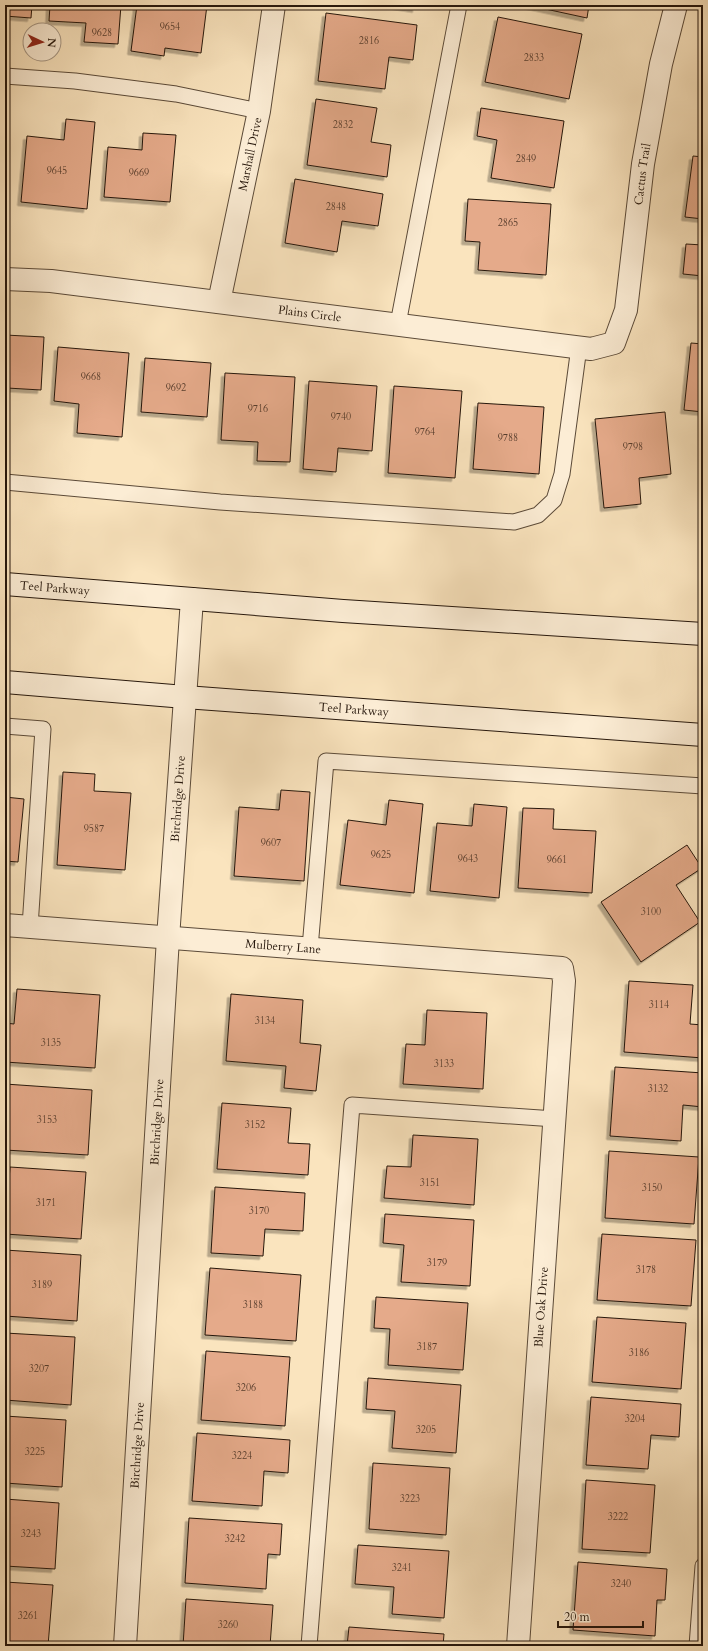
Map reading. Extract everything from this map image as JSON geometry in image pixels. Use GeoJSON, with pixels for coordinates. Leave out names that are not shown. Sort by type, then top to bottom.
{"type":"FeatureCollection","features":[{"type":"Feature","properties":{"kind":"street","name":"Marshall Drive"},"geometry":{"type":"LineString","coordinates":[[219,302],[259,111],[274,5]]}},
{"type":"Feature","properties":{"kind":"street","name":"Cactus Trail"},"geometry":{"type":"LineString","coordinates":[[614,343],[626,310],[643,164],[661,64],[676,5]]}},
{"type":"Feature","properties":{"kind":"street","name":"Plains Circle"},"geometry":{"type":"LineString","coordinates":[[5,279],[51,281],[579,347],[591,348],[614,343]]}},
{"type":"Feature","properties":{"kind":"street","name":"Teel Parkway"},"geometry":{"type":"LineString","coordinates":[[5,584],[343,611],[703,634]]}},
{"type":"Feature","properties":{"kind":"street","name":"Birchridge Drive"},"geometry":{"type":"LineString","coordinates":[[125,1646],[168,938],[192,599]]}},
{"type":"Feature","properties":{"kind":"street","name":"Teel Parkway"},"geometry":{"type":"LineString","coordinates":[[5,682],[185,697],[703,735]]}},
{"type":"Feature","properties":{"kind":"street","name":"Mulberry Lane"},"geometry":{"type":"LineString","coordinates":[[5,925],[562,968]]}},
{"type":"Feature","properties":{"kind":"street","name":"Blue Oak Drive"},"geometry":{"type":"LineString","coordinates":[[518,1646],[564,981],[562,968]]}},
{"type":"Feature","properties":{"kind":"lane"},"geometry":{"type":"LineString","coordinates":[[398,324],[459,5]]}},
{"type":"Feature","properties":{"kind":"lane"},"geometry":{"type":"LineString","coordinates":[[5,76],[75,82],[176,94],[259,111]]}},
{"type":"Feature","properties":{"kind":"lane"},"geometry":{"type":"LineString","coordinates":[[5,482],[220,502],[514,522],[538,516],[554,500],[562,474],[579,347]]}},
{"type":"Feature","properties":{"kind":"lane"},"geometry":{"type":"LineString","coordinates":[[5,726],[44,729],[30,927]]}},
{"type":"Feature","properties":{"kind":"lane"},"geometry":{"type":"LineString","coordinates":[[310,948],[326,761],[703,786]]}},
{"type":"Feature","properties":{"kind":"lane"},"geometry":{"type":"LineString","coordinates":[[309,1646],[352,1105],[555,1119]]}},
{"type":"Feature","properties":{"kind":"lane"},"geometry":{"type":"LineString","coordinates":[[697,1646],[703,1566]]}},
{"type":"Feature","properties":{"kind":"building"},"geometry":{"type":"Polygon","coordinates":[[[5,5],[32,5],[31,18],[5,16],[5,5]]]}},
{"type":"Feature","properties":{"kind":"building"},"geometry":{"type":"Polygon","coordinates":[[[50,5],[121,5],[118,44],[84,42],[86,23],[49,21],[50,5]]]}},
{"type":"Feature","properties":{"kind":"building"},"geometry":{"type":"Polygon","coordinates":[[[137,5],[207,5],[201,53],[165,48],[164,56],[131,51],[137,5]]]}},
{"type":"Feature","properties":{"kind":"building"},"geometry":{"type":"Polygon","coordinates":[[[392,5],[416,5],[416,9],[392,5]]]}},
{"type":"Feature","properties":{"kind":"building"},"geometry":{"type":"Polygon","coordinates":[[[527,5],[589,5],[587,18],[527,5]]]}},
{"type":"Feature","properties":{"kind":"building"},"geometry":{"type":"Polygon","coordinates":[[[326,13],[417,25],[413,60],[389,57],[385,89],[318,81],[326,13]]]}},
{"type":"Feature","properties":{"kind":"building"},"geometry":{"type":"Polygon","coordinates":[[[498,17],[582,34],[569,99],[485,82],[498,17]]]}},
{"type":"Feature","properties":{"kind":"building"},"geometry":{"type":"Polygon","coordinates":[[[316,99],[377,108],[371,142],[391,145],[387,177],[307,165],[316,99]]]}},
{"type":"Feature","properties":{"kind":"building"},"geometry":{"type":"Polygon","coordinates":[[[481,108],[564,121],[554,188],[491,178],[497,140],[477,136],[481,108]]]}},
{"type":"Feature","properties":{"kind":"building"},"geometry":{"type":"Polygon","coordinates":[[[66,119],[95,122],[87,209],[21,202],[27,136],[64,140],[66,119]]]}},
{"type":"Feature","properties":{"kind":"building"},"geometry":{"type":"Polygon","coordinates":[[[143,133],[176,135],[170,202],[104,197],[108,147],[142,150],[143,133]]]}},
{"type":"Feature","properties":{"kind":"building"},"geometry":{"type":"Polygon","coordinates":[[[5,144],[8,144],[5,193],[5,144]]]}},
{"type":"Feature","properties":{"kind":"building"},"geometry":{"type":"Polygon","coordinates":[[[693,156],[703,157],[703,219],[685,217],[693,156]]]}},
{"type":"Feature","properties":{"kind":"building"},"geometry":{"type":"Polygon","coordinates":[[[295,179],[383,194],[378,226],[342,221],[337,252],[285,243],[295,179]]]}},
{"type":"Feature","properties":{"kind":"building"},"geometry":{"type":"Polygon","coordinates":[[[468,199],[551,204],[546,275],[478,270],[480,242],[465,241],[468,199]]]}},
{"type":"Feature","properties":{"kind":"building"},"geometry":{"type":"Polygon","coordinates":[[[686,244],[703,245],[703,276],[683,274],[686,244]]]}},
{"type":"Feature","properties":{"kind":"building"},"geometry":{"type":"Polygon","coordinates":[[[5,335],[44,337],[41,390],[7,388],[5,416],[5,335]]]}},
{"type":"Feature","properties":{"kind":"building"},"geometry":{"type":"Polygon","coordinates":[[[691,343],[703,344],[703,412],[684,410],[691,343]]]}},
{"type":"Feature","properties":{"kind":"building"},"geometry":{"type":"Polygon","coordinates":[[[58,347],[129,353],[122,437],[77,433],[79,404],[54,401],[58,347]]]}},
{"type":"Feature","properties":{"kind":"building"},"geometry":{"type":"Polygon","coordinates":[[[145,358],[211,363],[207,417],[141,412],[145,358]]]}},
{"type":"Feature","properties":{"kind":"building"},"geometry":{"type":"Polygon","coordinates":[[[225,373],[295,377],[290,462],[257,461],[258,442],[221,440],[225,373]]]}},
{"type":"Feature","properties":{"kind":"building"},"geometry":{"type":"Polygon","coordinates":[[[309,381],[377,386],[372,451],[338,448],[336,472],[303,469],[309,381]]]}},
{"type":"Feature","properties":{"kind":"building"},"geometry":{"type":"Polygon","coordinates":[[[394,386],[462,391],[455,478],[388,473],[394,386]]]}},
{"type":"Feature","properties":{"kind":"building"},"geometry":{"type":"Polygon","coordinates":[[[478,403],[544,407],[539,474],[473,469],[478,403]]]}},
{"type":"Feature","properties":{"kind":"building"},"geometry":{"type":"Polygon","coordinates":[[[665,412],[671,474],[639,478],[641,504],[604,508],[595,419],[665,412]]]}},
{"type":"Feature","properties":{"kind":"building"},"geometry":{"type":"Polygon","coordinates":[[[63,772],[95,774],[94,791],[131,793],[125,870],[57,865],[63,772]]]}},
{"type":"Feature","properties":{"kind":"building"},"geometry":{"type":"Polygon","coordinates":[[[281,790],[310,792],[304,881],[234,876],[239,807],[279,810],[281,790]]]}},
{"type":"Feature","properties":{"kind":"building"},"geometry":{"type":"Polygon","coordinates":[[[5,797],[24,799],[18,862],[5,861],[5,797]]]}},
{"type":"Feature","properties":{"kind":"building"},"geometry":{"type":"Polygon","coordinates":[[[389,800],[423,804],[414,893],[340,885],[348,820],[386,825],[389,800]]]}},
{"type":"Feature","properties":{"kind":"building"},"geometry":{"type":"Polygon","coordinates":[[[474,804],[507,807],[499,898],[430,891],[437,823],[472,826],[474,804]]]}},
{"type":"Feature","properties":{"kind":"building"},"geometry":{"type":"Polygon","coordinates":[[[523,808],[554,809],[553,829],[596,831],[592,893],[518,888],[523,808]]]}},
{"type":"Feature","properties":{"kind":"building"},"geometry":{"type":"Polygon","coordinates":[[[687,845],[702,868],[676,885],[700,922],[641,962],[601,902],[687,845]]]}},
{"type":"Feature","properties":{"kind":"building"},"geometry":{"type":"Polygon","coordinates":[[[629,981],[693,985],[690,1024],[703,1025],[703,1058],[624,1052],[629,981]]]}},
{"type":"Feature","properties":{"kind":"building"},"geometry":{"type":"Polygon","coordinates":[[[17,989],[100,995],[95,1068],[5,1062],[5,1023],[14,1024],[17,989]]]}},
{"type":"Feature","properties":{"kind":"building"},"geometry":{"type":"Polygon","coordinates":[[[231,994],[303,1000],[300,1043],[321,1045],[316,1091],[284,1088],[286,1066],[226,1061],[231,994]]]}},
{"type":"Feature","properties":{"kind":"building"},"geometry":{"type":"Polygon","coordinates":[[[427,1010],[487,1013],[483,1089],[403,1084],[406,1044],[425,1045],[427,1010]]]}},
{"type":"Feature","properties":{"kind":"building"},"geometry":{"type":"Polygon","coordinates":[[[615,1067],[703,1073],[703,1107],[683,1105],[681,1141],[610,1136],[615,1067]]]}},
{"type":"Feature","properties":{"kind":"building"},"geometry":{"type":"Polygon","coordinates":[[[5,1084],[92,1090],[88,1155],[5,1150],[5,1084]]]}},
{"type":"Feature","properties":{"kind":"building"},"geometry":{"type":"Polygon","coordinates":[[[222,1103],[291,1108],[288,1143],[310,1144],[308,1175],[217,1169],[222,1103]]]}},
{"type":"Feature","properties":{"kind":"building"},"geometry":{"type":"Polygon","coordinates":[[[413,1135],[478,1139],[474,1205],[384,1198],[387,1166],[411,1167],[413,1135]]]}},
{"type":"Feature","properties":{"kind":"building"},"geometry":{"type":"Polygon","coordinates":[[[609,1151],[699,1157],[694,1224],[605,1218],[609,1151]]]}},
{"type":"Feature","properties":{"kind":"building"},"geometry":{"type":"Polygon","coordinates":[[[10,1167],[86,1172],[81,1239],[5,1234],[10,1167]]]}},
{"type":"Feature","properties":{"kind":"building"},"geometry":{"type":"Polygon","coordinates":[[[215,1187],[305,1193],[303,1231],[265,1229],[263,1256],[211,1253],[215,1187]]]}},
{"type":"Feature","properties":{"kind":"building"},"geometry":{"type":"Polygon","coordinates":[[[385,1214],[474,1220],[470,1286],[401,1282],[404,1245],[383,1243],[385,1214]]]}},
{"type":"Feature","properties":{"kind":"building"},"geometry":{"type":"Polygon","coordinates":[[[602,1234],[696,1240],[691,1306],[597,1300],[602,1234]]]}},
{"type":"Feature","properties":{"kind":"building"},"geometry":{"type":"Polygon","coordinates":[[[5,1250],[81,1255],[77,1321],[5,1316],[5,1250]]]}},
{"type":"Feature","properties":{"kind":"building"},"geometry":{"type":"Polygon","coordinates":[[[210,1268],[301,1275],[296,1341],[205,1335],[210,1268]]]}},
{"type":"Feature","properties":{"kind":"building"},"geometry":{"type":"Polygon","coordinates":[[[376,1297],[468,1303],[463,1370],[388,1365],[390,1329],[374,1328],[376,1297]]]}},
{"type":"Feature","properties":{"kind":"building"},"geometry":{"type":"Polygon","coordinates":[[[597,1317],[686,1323],[681,1389],[592,1382],[597,1317]]]}},
{"type":"Feature","properties":{"kind":"building"},"geometry":{"type":"Polygon","coordinates":[[[5,1333],[75,1337],[71,1405],[5,1400],[5,1333]]]}},
{"type":"Feature","properties":{"kind":"building"},"geometry":{"type":"Polygon","coordinates":[[[206,1351],[290,1357],[285,1426],[201,1420],[206,1351]]]}},
{"type":"Feature","properties":{"kind":"building"},"geometry":{"type":"Polygon","coordinates":[[[368,1378],[461,1385],[456,1453],[392,1448],[395,1411],[366,1409],[368,1378]]]}},
{"type":"Feature","properties":{"kind":"building"},"geometry":{"type":"Polygon","coordinates":[[[591,1397],[681,1404],[679,1437],[651,1435],[648,1469],[586,1465],[591,1397]]]}},
{"type":"Feature","properties":{"kind":"building"},"geometry":{"type":"Polygon","coordinates":[[[5,1416],[66,1420],[62,1487],[5,1483],[5,1416]]]}},
{"type":"Feature","properties":{"kind":"building"},"geometry":{"type":"Polygon","coordinates":[[[197,1433],[290,1440],[288,1473],[264,1471],[262,1506],[192,1501],[197,1433]]]}},
{"type":"Feature","properties":{"kind":"building"},"geometry":{"type":"Polygon","coordinates":[[[373,1463],[450,1468],[446,1535],[369,1529],[373,1463]]]}},
{"type":"Feature","properties":{"kind":"building"},"geometry":{"type":"Polygon","coordinates":[[[586,1480],[655,1485],[650,1553],[582,1549],[586,1480]]]}},
{"type":"Feature","properties":{"kind":"building"},"geometry":{"type":"Polygon","coordinates":[[[5,1499],[59,1503],[55,1569],[5,1566],[5,1499]]]}},
{"type":"Feature","properties":{"kind":"building"},"geometry":{"type":"Polygon","coordinates":[[[189,1518],[282,1524],[280,1555],[268,1554],[266,1589],[185,1583],[189,1518]]]}},
{"type":"Feature","properties":{"kind":"building"},"geometry":{"type":"Polygon","coordinates":[[[358,1545],[449,1551],[444,1618],[392,1614],[394,1587],[355,1584],[358,1545]]]}},
{"type":"Feature","properties":{"kind":"building"},"geometry":{"type":"Polygon","coordinates":[[[578,1562],[667,1569],[665,1600],[657,1600],[655,1636],[573,1630],[578,1562]]]}},
{"type":"Feature","properties":{"kind":"building"},"geometry":{"type":"Polygon","coordinates":[[[5,1582],[53,1585],[48,1646],[5,1646],[5,1582]]]}},
{"type":"Feature","properties":{"kind":"building"},"geometry":{"type":"Polygon","coordinates":[[[186,1599],[273,1605],[270,1646],[183,1646],[186,1599]]]}},
{"type":"Feature","properties":{"kind":"building"},"geometry":{"type":"Polygon","coordinates":[[[349,1627],[444,1634],[443,1646],[347,1646],[349,1627]]]}}]}
